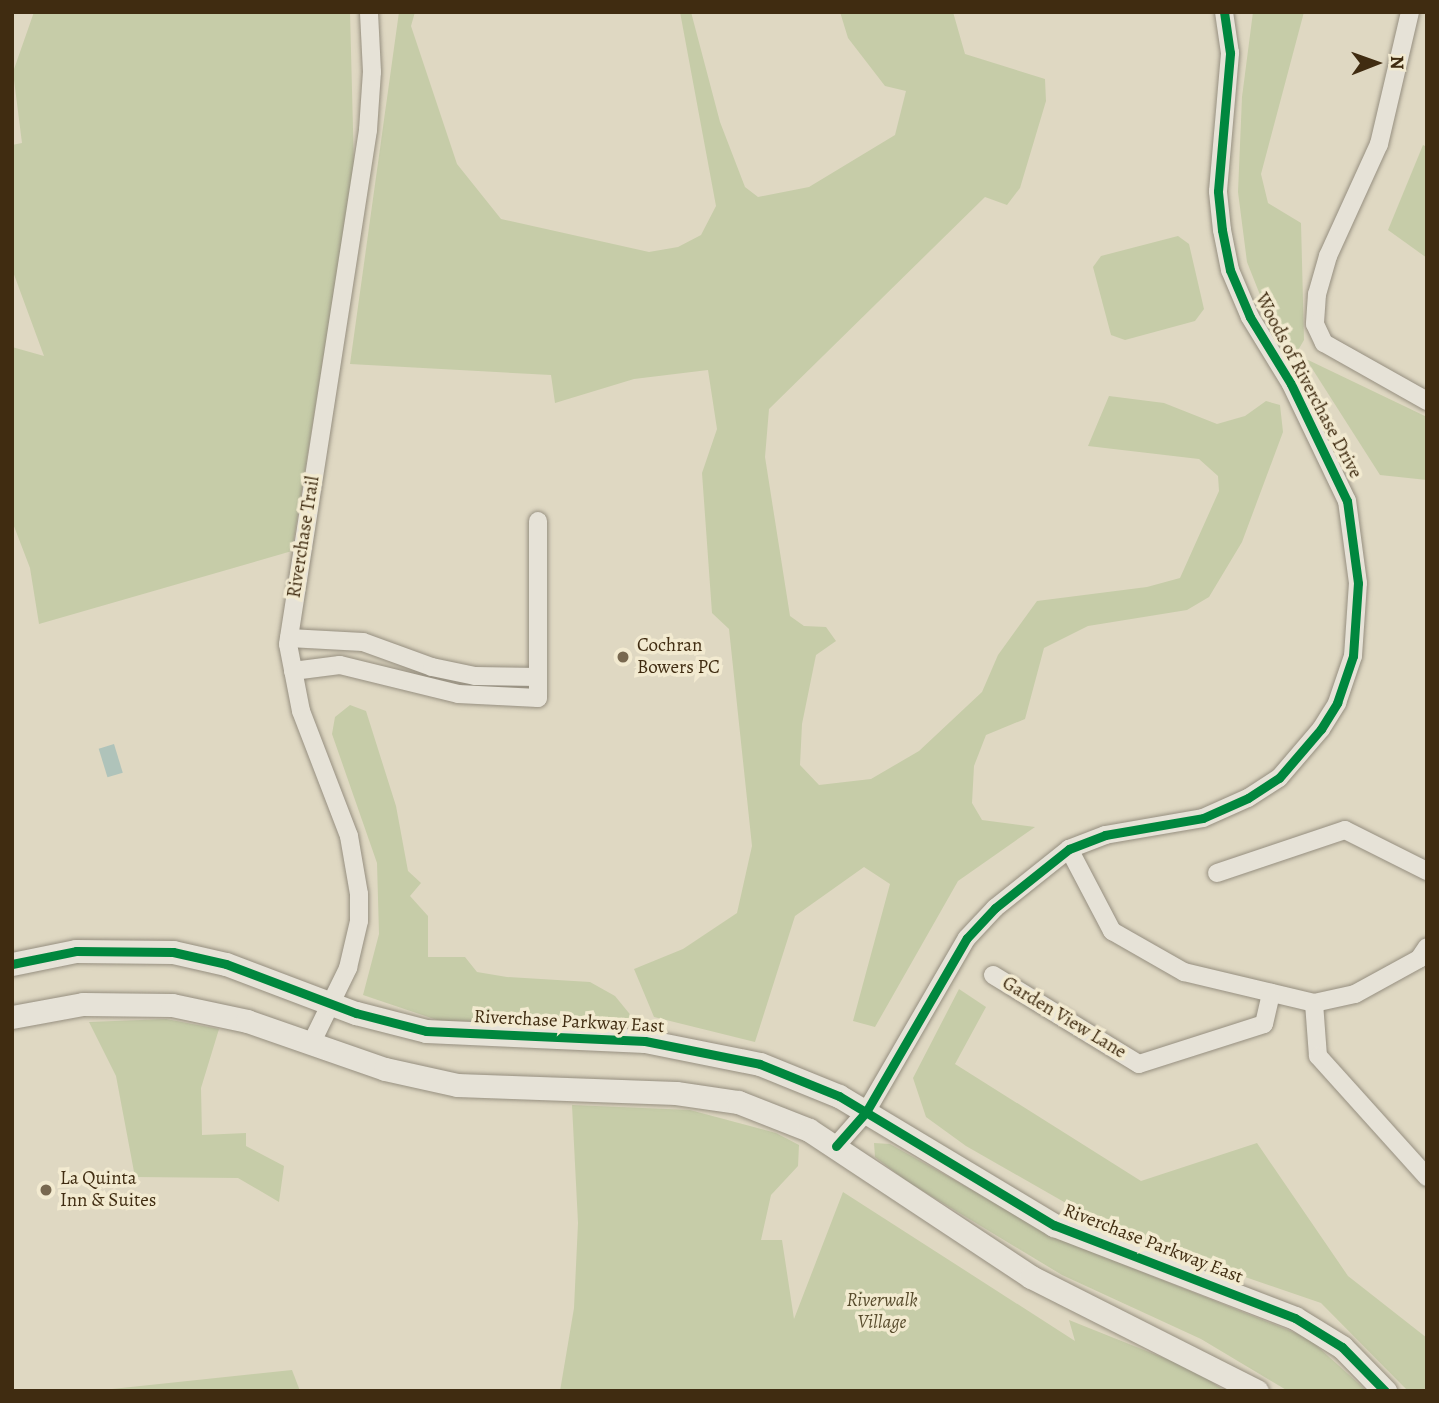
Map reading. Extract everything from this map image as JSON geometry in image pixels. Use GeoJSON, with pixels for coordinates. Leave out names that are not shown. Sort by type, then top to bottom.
{"type":"FeatureCollection","features":[{"type":"Feature","properties":{"kind":"street","name":"Riverchase Trail"},"geometry":{"type":"LineString","coordinates":[[312,1044],[334,1004],[356,940],[357,873],[349,836],[301,711],[289,638],[368,130],[372,72],[369,12]]}},
{"type":"Feature","properties":{"kind":"street","name":"Woods of Riverchase Drive"},"geometry":{"type":"LineString","coordinates":[[836,1146],[866,1112],[967,938],[995,908],[1069,849],[1104,835],[1203,818],[1248,799],[1279,778],[1336,704],[1356,639],[1358,583],[1347,501],[1291,384],[1250,317],[1226,250],[1218,191],[1229,75],[1224,12]]}},
{"type":"Feature","properties":{"kind":"street"},"geometry":{"type":"LineString","coordinates":[[1410,12],[1374,155],[1328,256],[1317,295],[1315,324],[1324,343],[1427,401]]}},
{"type":"Feature","properties":{"kind":"street"},"geometry":{"type":"LineString","coordinates":[[293,671],[340,665],[458,694],[538,698],[538,522]]}},
{"type":"Feature","properties":{"kind":"street"},"geometry":{"type":"LineString","coordinates":[[289,638],[363,642],[432,667],[475,676],[538,677]]}},
{"type":"Feature","properties":{"kind":"street"},"geometry":{"type":"LineString","coordinates":[[1217,873],[1345,830],[1427,871]]}},
{"type":"Feature","properties":{"kind":"street"},"geometry":{"type":"LineString","coordinates":[[1069,849],[1112,931],[1184,972],[1314,1003],[1355,994],[1419,959],[1427,947]]}},
{"type":"Feature","properties":{"kind":"street","name":"Riverchase Parkway East"},"geometry":{"type":"LineString","coordinates":[[12,964],[76,951],[173,953],[226,964],[334,1004],[426,1031],[645,1041],[699,1049],[791,1074],[866,1112],[1054,1225],[1295,1318],[1342,1347],[1385,1391]]}},
{"type":"Feature","properties":{"kind":"street","name":"Garden View Lane"},"geometry":{"type":"LineString","coordinates":[[993,975],[1139,1064],[1264,1024],[1271,993]]}},
{"type":"Feature","properties":{"kind":"street"},"geometry":{"type":"LineString","coordinates":[[1314,1003],[1318,1056],[1427,1177]]}},
{"type":"Feature","properties":{"kind":"street"},"geometry":{"type":"LineString","coordinates":[[12,1017],[83,1004],[172,1005],[219,1014],[408,1076],[457,1085],[676,1093],[738,1102],[809,1130],[836,1146],[1031,1277],[1257,1391]]}},
{"type":"Feature","properties":{"kind":"green space"},"geometry":{"type":"Polygon","coordinates":[[[34,12],[350,12],[354,168],[292,551],[39,624],[30,568],[12,521],[12,347],[44,356],[12,269],[12,145],[22,143],[13,72],[34,12]]]}},
{"type":"Feature","properties":{"kind":"green space"},"geometry":{"type":"Polygon","coordinates":[[[399,12],[415,12],[411,26],[457,164],[501,219],[649,252],[678,247],[701,235],[716,206],[680,12],[691,12],[720,122],[745,187],[758,197],[809,187],[895,135],[906,91],[885,86],[848,38],[840,12],[953,12],[965,54],[1045,79],[1046,101],[1020,188],[1007,205],[985,197],[769,409],[765,457],[790,616],[804,626],[826,627],[836,641],[816,655],[802,724],[800,765],[819,785],[871,779],[919,751],[982,692],[998,655],[1037,601],[1147,587],[1180,578],[1219,491],[1218,476],[1199,459],[1088,446],[1109,396],[1164,403],[1217,424],[1245,416],[1266,401],[1280,405],[1283,432],[1242,542],[1209,597],[1187,610],[1088,626],[1044,648],[1025,719],[986,735],[974,766],[972,803],[982,820],[1035,827],[958,881],[875,1027],[853,1021],[890,884],[864,867],[795,916],[755,1042],[654,1017],[634,969],[683,949],[737,913],[752,846],[729,629],[712,613],[702,473],[717,429],[708,370],[634,379],[555,403],[551,375],[350,364],[399,12]]]}},
{"type":"Feature","properties":{"kind":"green space"},"geometry":{"type":"Polygon","coordinates":[[[1253,12],[1304,12],[1261,174],[1268,203],[1301,223],[1304,340],[1297,352],[1266,310],[1247,262],[1238,192],[1242,97],[1253,12]]]}},
{"type":"Feature","properties":{"kind":"green space"},"geometry":{"type":"Polygon","coordinates":[[[1423,145],[1427,147],[1427,258],[1388,230],[1423,145]]]}},
{"type":"Feature","properties":{"kind":"green space"},"geometry":{"type":"Polygon","coordinates":[[[1178,236],[1189,244],[1204,309],[1195,321],[1125,340],[1111,335],[1093,267],[1101,256],[1178,236]]]}},
{"type":"Feature","properties":{"kind":"green space"},"geometry":{"type":"Polygon","coordinates":[[[1306,359],[1427,417],[1427,480],[1380,475],[1306,359]]]}},
{"type":"Feature","properties":{"kind":"green space"},"geometry":{"type":"Polygon","coordinates":[[[350,705],[366,711],[396,806],[408,871],[421,883],[410,896],[428,916],[428,957],[465,957],[477,972],[507,977],[590,982],[615,996],[633,1018],[626,1023],[440,1021],[363,995],[379,934],[377,863],[332,734],[335,717],[350,705]]]}},
{"type":"Feature","properties":{"kind":"green space"},"geometry":{"type":"Polygon","coordinates":[[[959,989],[986,1007],[955,1064],[1141,1181],[1257,1143],[1348,1276],[1427,1338],[1427,1391],[1408,1391],[1321,1303],[1120,1234],[966,1146],[926,1117],[913,1078],[959,989]]]}},
{"type":"Feature","properties":{"kind":"green space"},"geometry":{"type":"Polygon","coordinates":[[[166,1019],[219,1029],[201,1088],[202,1135],[246,1133],[246,1146],[284,1166],[279,1202],[238,1178],[135,1177],[116,1076],[89,1022],[166,1019]]]}},
{"type":"Feature","properties":{"kind":"green space","name":"Riverwalk Village"},"geometry":{"type":"Polygon","coordinates":[[[572,1105],[690,1110],[776,1133],[799,1145],[798,1166],[771,1195],[761,1240],[782,1240],[794,1319],[843,1192],[1075,1341],[1069,1320],[1194,1370],[1225,1391],[560,1391],[574,1308],[578,1223],[572,1105]]]}},
{"type":"Feature","properties":{"kind":"green space"},"geometry":{"type":"Polygon","coordinates":[[[874,1143],[890,1144],[1062,1240],[1308,1338],[1367,1391],[1288,1391],[1201,1339],[1062,1275],[908,1182],[875,1157],[874,1143]]]}},
{"type":"Feature","properties":{"kind":"green space"},"geometry":{"type":"Polygon","coordinates":[[[292,1370],[300,1391],[112,1391],[112,1389],[292,1370]]]}},
{"type":"Feature","properties":{"kind":"shaded area"},"geometry":{"type":"Polygon","coordinates":[[[114,744],[123,773],[107,777],[99,749],[114,744]]]}},
{"type":"Feature","properties":{"kind":"cycle path"},"geometry":{"type":"LineString","coordinates":[[836,1146],[866,1112],[967,938],[995,908],[1069,849],[1105,835],[1203,818],[1248,798],[1279,778],[1321,729],[1337,703],[1353,656],[1358,583],[1347,501],[1291,384],[1250,317],[1230,270],[1218,191],[1230,53],[1224,12]]}},
{"type":"Feature","properties":{"kind":"cycle path"},"geometry":{"type":"LineString","coordinates":[[12,964],[76,951],[173,952],[226,964],[356,1013],[426,1031],[645,1041],[760,1064],[839,1096],[1054,1225],[1295,1318],[1342,1347],[1385,1391]]}},
{"type":"Feature","properties":{"kind":"place","name":"Cochran Bowers PC"},"geometry":{"type":"Point","coordinates":[623,657]}},
{"type":"Feature","properties":{"kind":"place","name":"La Quinta Inn & Suites"},"geometry":{"type":"Point","coordinates":[46,1190]}}]}
